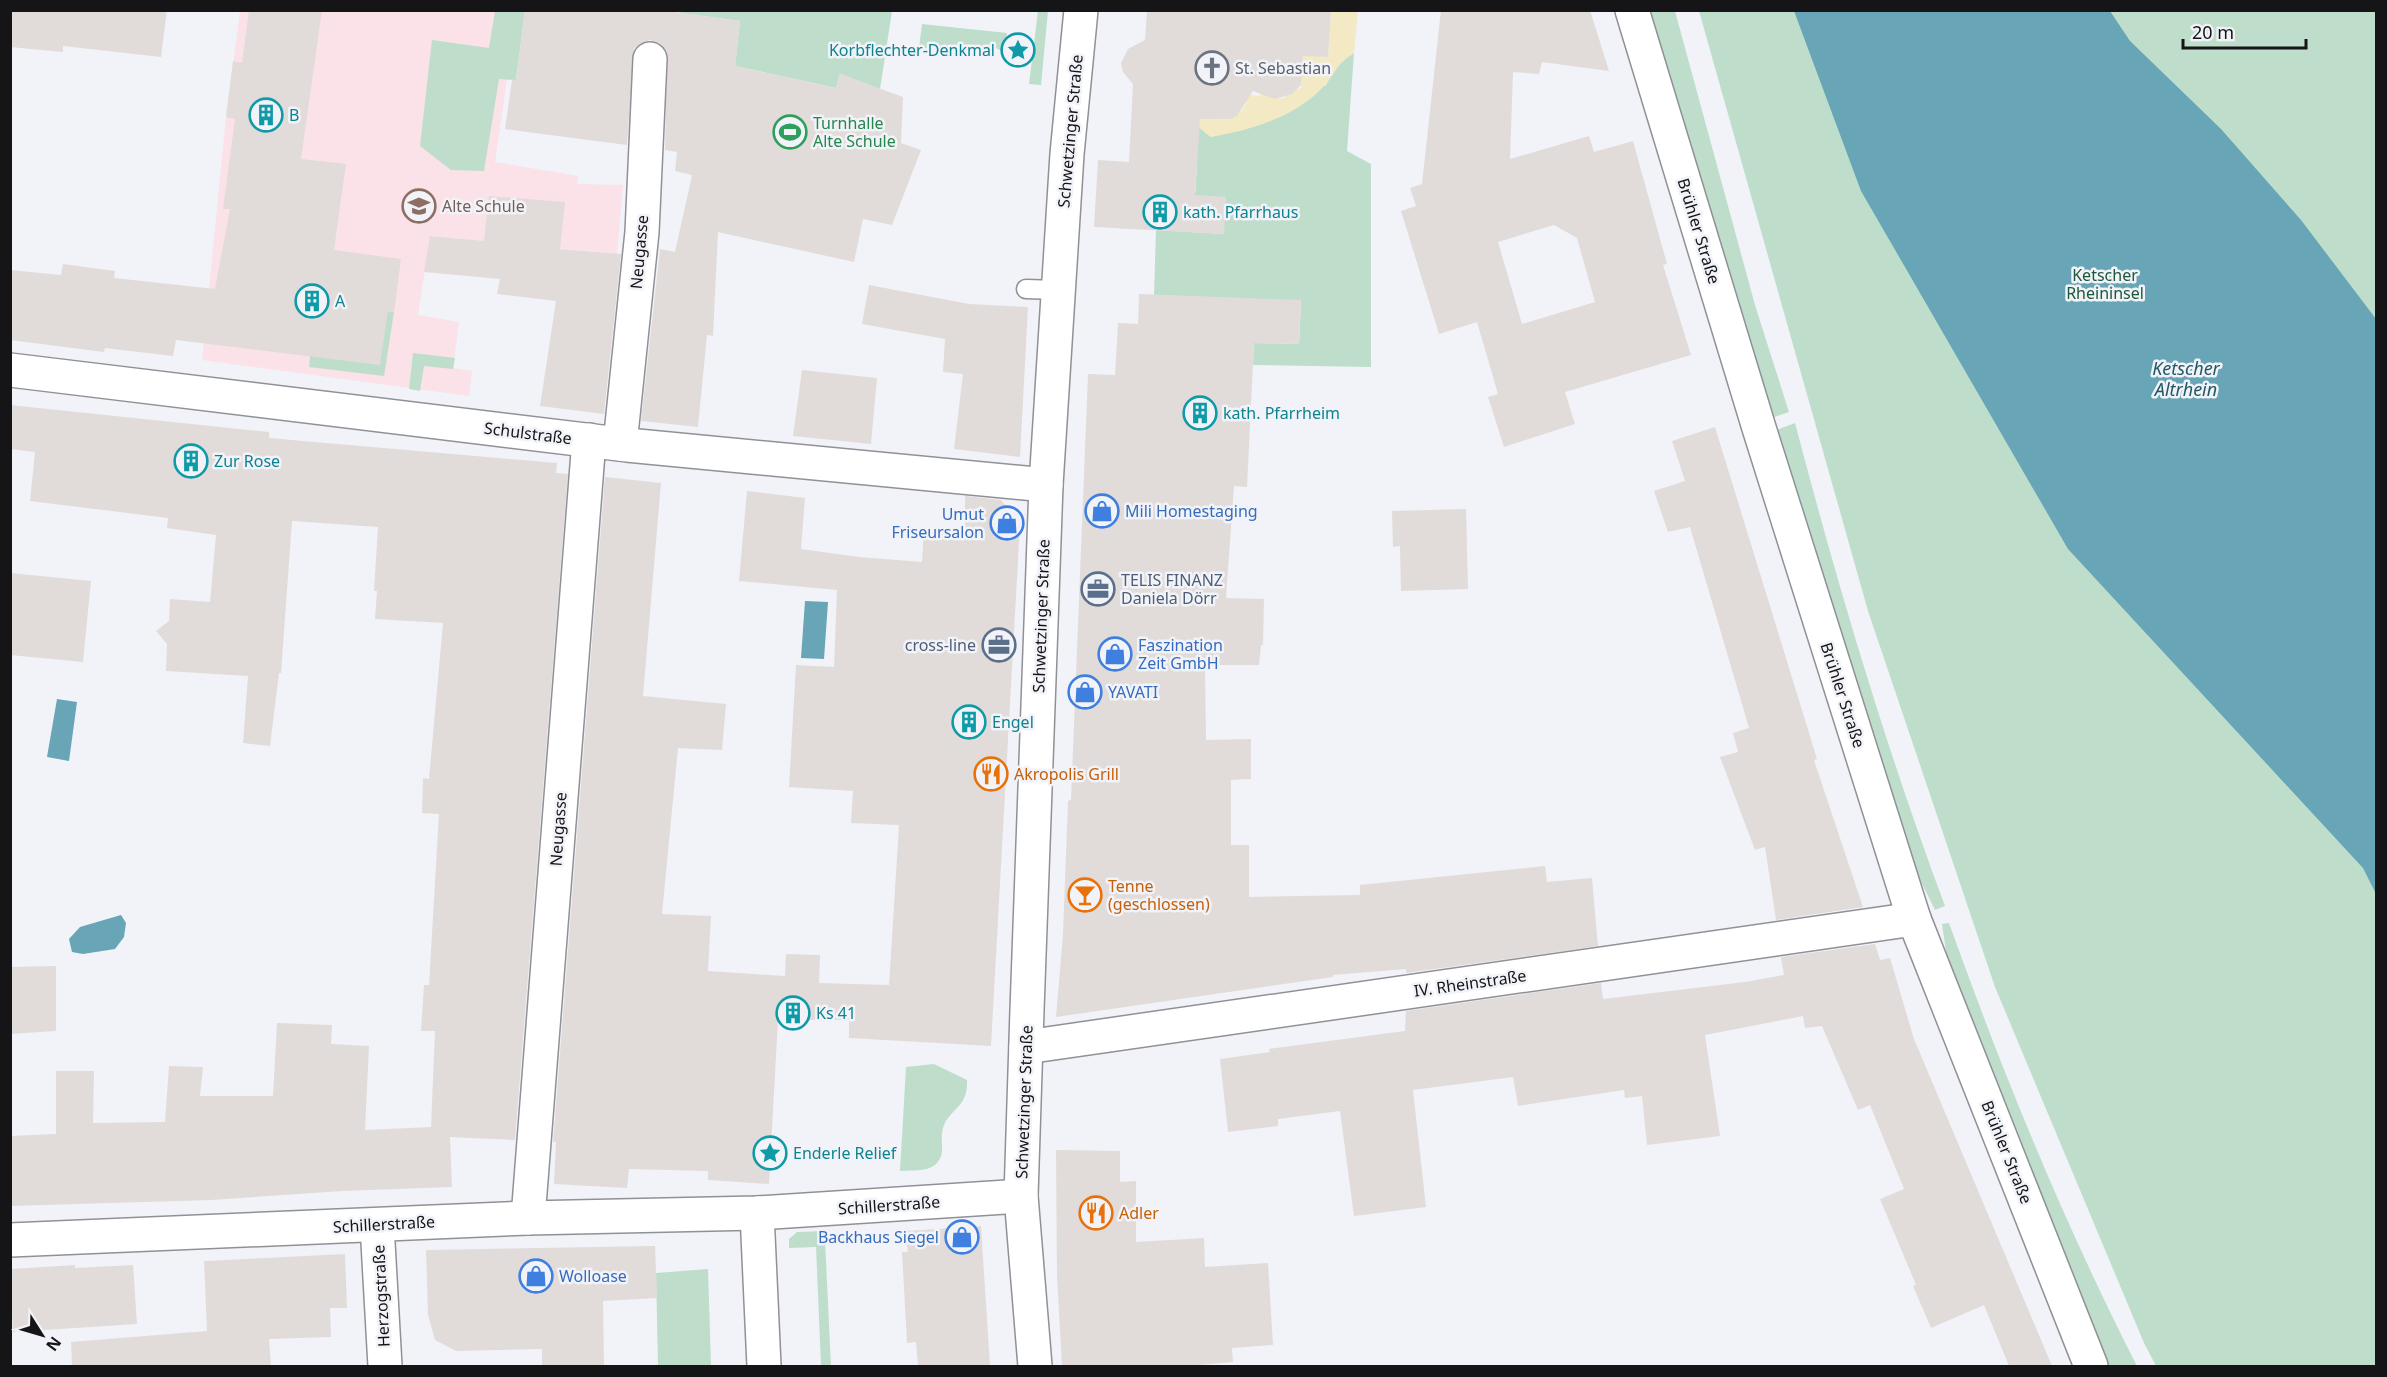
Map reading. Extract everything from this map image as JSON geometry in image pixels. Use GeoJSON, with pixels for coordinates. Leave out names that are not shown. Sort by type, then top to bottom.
{"type":"FeatureCollection","features":[{"type":"Feature","properties":{"kind":"street","name":"Schwetzinger Straße"},"geometry":{"type":"LineString","coordinates":[[1035,1366],[1021,1196],[1046,485],[1041,290],[1081,10]]}},
{"type":"Feature","properties":{"kind":"street","name":"Brühler Straße"},"geometry":{"type":"LineString","coordinates":[[1632,10],[1755,417],[1914,919],[2091,1366]]}},
{"type":"Feature","properties":{"kind":"street","name":"Neugasse"},"geometry":{"type":"LineString","coordinates":[[528,1218],[604,442],[642,232],[650,59]]}},
{"type":"Feature","properties":{"kind":"street","name":"Schulstraße"},"geometry":{"type":"LineString","coordinates":[[10,370],[604,442],[1046,485]]}},
{"type":"Feature","properties":{"kind":"street","name":"IV. Rheinstraße"},"geometry":{"type":"LineString","coordinates":[[1026,1047],[1914,919]]}},
{"type":"Feature","properties":{"kind":"street","name":"Schillerstraße"},"geometry":{"type":"LineString","coordinates":[[10,1240],[528,1218],[757,1213],[1021,1196]]}},
{"type":"Feature","properties":{"kind":"street"},"geometry":{"type":"LineString","coordinates":[[757,1213],[764,1366]]}},
{"type":"Feature","properties":{"kind":"street","name":"Herzogstraße"},"geometry":{"type":"LineString","coordinates":[[377,1225],[385,1366]]}},
{"type":"Feature","properties":{"kind":"shaded area","name":"Alte Schule"},"geometry":{"type":"Polygon","coordinates":[[[240,11],[525,11],[512,80],[507,80],[495,162],[578,176],[577,184],[623,185],[617,254],[430,236],[418,315],[459,322],[453,368],[472,371],[469,396],[202,360],[226,117],[240,11]]]}},
{"type":"Feature","properties":{"kind":"green space"},"geometry":{"type":"Polygon","coordinates":[[[495,11],[525,11],[516,80],[499,79],[484,171],[451,170],[420,146],[432,40],[489,48],[495,11]]]}},
{"type":"Feature","properties":{"kind":"green space"},"geometry":{"type":"Polygon","coordinates":[[[680,11],[892,11],[880,89],[840,74],[836,88],[735,66],[740,21],[681,13],[680,11]]]}},
{"type":"Feature","properties":{"kind":"green space"},"geometry":{"type":"Polygon","coordinates":[[[1038,11],[1048,11],[1041,85],[1029,84],[1038,11]]]}},
{"type":"Feature","properties":{"kind":"green space"},"geometry":{"type":"Polygon","coordinates":[[[1649,11],[1675,11],[1755,305],[1789,412],[1774,417],[1747,337],[1649,11]]]}},
{"type":"Feature","properties":{"kind":"green space","name":"Ketscher Rheininsel"},"geometry":{"type":"Polygon","coordinates":[[[1699,11],[2376,11],[2376,1366],[2156,1366],[2144,1343],[1995,987],[1868,611],[1699,11]]]}},
{"type":"Feature","properties":{"kind":"green space"},"geometry":{"type":"Polygon","coordinates":[[[922,24],[1007,33],[1004,52],[992,46],[956,49],[919,48],[922,24]]]}},
{"type":"Feature","properties":{"kind":"green space"},"geometry":{"type":"Polygon","coordinates":[[[1354,53],[1347,151],[1371,164],[1371,367],[1253,365],[1254,343],[1299,344],[1301,301],[1154,295],[1156,230],[1224,234],[1195,195],[1197,166],[1168,164],[1186,117],[1211,137],[1326,85],[1337,64],[1354,53]]]}},
{"type":"Feature","properties":{"kind":"green space"},"geometry":{"type":"Polygon","coordinates":[[[388,311],[394,312],[384,376],[309,367],[310,356],[388,311]]]}},
{"type":"Feature","properties":{"kind":"green space"},"geometry":{"type":"Polygon","coordinates":[[[413,353],[455,358],[453,369],[424,366],[420,391],[409,389],[413,353]]]}},
{"type":"Feature","properties":{"kind":"green space"},"geometry":{"type":"Polygon","coordinates":[[[1795,423],[1864,667],[1923,847],[1945,906],[1935,910],[1902,843],[1777,430],[1795,423]]]}},
{"type":"Feature","properties":{"kind":"green space"},"geometry":{"type":"Polygon","coordinates":[[[1949,923],[2036,1148],[2084,1258],[2137,1366],[2109,1366],[2049,1224],[1947,958],[1942,924],[1949,923]]]}},
{"type":"Feature","properties":{"kind":"green space"},"geometry":{"type":"Polygon","coordinates":[[[934,1064],[967,1080],[965,1097],[946,1121],[942,1133],[942,1152],[936,1164],[924,1169],[900,1171],[906,1067],[934,1064]]]}},
{"type":"Feature","properties":{"kind":"green space"},"geometry":{"type":"Polygon","coordinates":[[[824,1231],[831,1366],[821,1366],[816,1247],[789,1248],[789,1239],[797,1232],[824,1231]]]}},
{"type":"Feature","properties":{"kind":"green space"},"geometry":{"type":"Polygon","coordinates":[[[708,1269],[711,1366],[658,1366],[656,1273],[708,1269]]]}},
{"type":"Feature","properties":{"kind":"sand"},"geometry":{"type":"Polygon","coordinates":[[[1314,11],[1358,11],[1354,53],[1342,62],[1313,97],[1286,114],[1257,126],[1211,137],[1186,117],[1224,119],[1233,117],[1245,105],[1248,95],[1260,96],[1261,88],[1280,99],[1301,88],[1303,56],[1328,56],[1331,12],[1314,11]]]}},
{"type":"Feature","properties":{"kind":"water","name":"Ketscher Altrhein"},"geometry":{"type":"Polygon","coordinates":[[[1794,11],[2110,11],[2130,41],[2221,129],[2301,220],[2376,319],[2376,894],[2363,868],[2068,549],[1861,191],[1794,11]]]}},
{"type":"Feature","properties":{"kind":"water"},"geometry":{"type":"Polygon","coordinates":[[[805,601],[828,602],[824,659],[801,658],[805,601]]]}},
{"type":"Feature","properties":{"kind":"water"},"geometry":{"type":"Polygon","coordinates":[[[57,699],[77,702],[69,761],[47,757],[57,699]]]}},
{"type":"Feature","properties":{"kind":"water"},"geometry":{"type":"Polygon","coordinates":[[[121,915],[126,923],[124,937],[115,949],[83,954],[72,952],[69,939],[80,927],[121,915]]]}},
{"type":"Feature","properties":{"kind":"building"},"geometry":{"type":"Polygon","coordinates":[[[10,10],[167,10],[161,57],[63,46],[63,52],[10,47],[10,10]]]}},
{"type":"Feature","properties":{"kind":"building"},"geometry":{"type":"Polygon","coordinates":[[[249,10],[322,10],[301,159],[346,164],[334,250],[401,259],[394,312],[388,311],[380,365],[176,340],[173,356],[105,348],[104,352],[10,340],[10,270],[61,275],[63,264],[115,271],[114,278],[215,289],[230,209],[223,209],[235,119],[226,117],[233,61],[242,63],[249,10]]]}},
{"type":"Feature","properties":{"kind":"building"},"geometry":{"type":"Polygon","coordinates":[[[525,10],[662,10],[740,21],[735,66],[836,88],[840,74],[903,97],[901,143],[921,150],[892,225],[863,219],[854,262],[718,232],[713,336],[707,335],[698,427],[641,421],[660,249],[675,252],[692,175],[675,171],[677,152],[665,150],[667,51],[661,44],[650,40],[634,49],[627,145],[505,129],[512,80],[516,80],[525,10]]]}},
{"type":"Feature","properties":{"kind":"building"},"geometry":{"type":"Polygon","coordinates":[[[1147,10],[1331,12],[1328,57],[1303,56],[1301,85],[1292,94],[1275,99],[1253,91],[1237,116],[1230,119],[1200,119],[1195,195],[1226,197],[1224,234],[1094,227],[1098,160],[1129,162],[1133,84],[1123,72],[1121,63],[1128,49],[1145,40],[1147,10]]]}},
{"type":"Feature","properties":{"kind":"building"},"geometry":{"type":"Polygon","coordinates":[[[1441,10],[1590,10],[1609,71],[1542,62],[1539,74],[1513,72],[1510,159],[1589,136],[1594,152],[1633,141],[1667,264],[1663,265],[1691,355],[1565,392],[1575,424],[1504,447],[1488,397],[1498,394],[1477,322],[1439,334],[1401,211],[1416,206],[1410,188],[1422,184],[1441,10]],[[1554,225],[1498,242],[1522,324],[1595,302],[1577,238],[1554,225]]]}},
{"type":"Feature","properties":{"kind":"building"},"geometry":{"type":"Polygon","coordinates":[[[489,196],[565,202],[560,249],[621,254],[604,414],[540,406],[556,301],[497,294],[500,279],[424,272],[430,236],[484,241],[489,196]]]}},
{"type":"Feature","properties":{"kind":"building"},"geometry":{"type":"Polygon","coordinates":[[[869,285],[969,304],[1028,307],[1020,457],[954,449],[963,374],[943,372],[945,339],[862,324],[869,285]]]}},
{"type":"Feature","properties":{"kind":"building"},"geometry":{"type":"Polygon","coordinates":[[[1139,294],[1301,300],[1299,344],[1254,343],[1247,487],[1234,486],[1226,598],[1264,599],[1263,645],[1261,645],[1259,665],[1205,665],[1206,740],[1251,739],[1251,779],[1231,780],[1231,845],[1249,845],[1249,897],[1360,895],[1360,885],[1545,866],[1547,882],[1592,878],[1598,946],[1406,973],[1406,969],[1333,975],[1333,977],[1056,1017],[1063,934],[1068,801],[1071,800],[1088,374],[1115,375],[1118,323],[1138,324],[1139,294]]]}},
{"type":"Feature","properties":{"kind":"building"},"geometry":{"type":"Polygon","coordinates":[[[802,370],[877,378],[871,444],[793,436],[802,370]]]}},
{"type":"Feature","properties":{"kind":"building"},"geometry":{"type":"Polygon","coordinates":[[[10,405],[269,432],[269,438],[557,463],[556,473],[568,474],[515,1140],[450,1137],[452,1187],[342,1191],[211,1200],[10,1206],[10,1136],[56,1134],[56,1071],[94,1071],[93,1123],[165,1122],[169,1066],[203,1067],[200,1096],[273,1096],[277,1023],[332,1025],[331,1044],[369,1046],[365,1130],[431,1127],[435,1031],[421,1031],[424,985],[429,985],[439,814],[422,813],[423,778],[429,779],[443,623],[375,619],[377,591],[374,591],[378,527],[292,521],[281,673],[279,673],[270,746],[243,743],[248,676],[166,671],[167,644],[156,631],[169,621],[170,599],[210,602],[216,535],[167,528],[168,518],[30,501],[35,452],[10,449],[10,405]]]}},
{"type":"Feature","properties":{"kind":"building"},"geometry":{"type":"Polygon","coordinates":[[[1715,427],[1817,759],[1814,760],[1863,907],[1776,920],[1765,847],[1755,850],[1720,757],[1738,752],[1733,733],[1749,728],[1690,527],[1668,532],[1654,491],[1685,481],[1672,441],[1715,427]]]}},
{"type":"Feature","properties":{"kind":"building"},"geometry":{"type":"Polygon","coordinates":[[[605,477],[661,483],[643,696],[726,704],[722,750],[678,748],[662,914],[711,916],[708,971],[785,976],[786,954],[820,955],[819,983],[889,985],[899,825],[851,823],[853,791],[789,787],[796,665],[834,667],[837,590],[739,581],[747,491],[805,498],[801,549],[859,557],[922,562],[924,528],[965,531],[965,496],[1001,500],[1020,524],[991,1046],[849,1038],[849,1020],[778,1020],[769,1184],[708,1180],[708,1171],[629,1169],[627,1188],[554,1184],[556,1142],[553,1142],[605,477]]]}},
{"type":"Feature","properties":{"kind":"building"},"geometry":{"type":"Polygon","coordinates":[[[1466,509],[1468,589],[1401,591],[1400,546],[1393,547],[1392,511],[1466,509]]]}},
{"type":"Feature","properties":{"kind":"building"},"geometry":{"type":"Polygon","coordinates":[[[10,573],[91,581],[83,662],[10,655],[10,573]]]}},
{"type":"Feature","properties":{"kind":"building"},"geometry":{"type":"Polygon","coordinates":[[[1875,944],[1880,960],[1890,958],[1914,1039],[2052,1366],[2009,1366],[1984,1305],[1931,1328],[1913,1286],[1916,1285],[1880,1199],[1904,1189],[1870,1105],[1858,1110],[1822,1026],[1805,1028],[1803,1016],[1705,1035],[1720,1136],[1647,1145],[1642,1096],[1625,1098],[1624,1090],[1518,1106],[1513,1077],[1413,1090],[1426,1207],[1354,1216],[1340,1111],[1278,1119],[1278,1126],[1228,1132],[1220,1059],[1270,1052],[1269,1049],[1405,1031],[1406,1011],[1601,983],[1603,999],[1745,982],[1784,975],[1781,957],[1875,944]]]}},
{"type":"Feature","properties":{"kind":"building"},"geometry":{"type":"Polygon","coordinates":[[[56,966],[56,1031],[10,1034],[10,967],[56,966]]]}},
{"type":"Feature","properties":{"kind":"building"},"geometry":{"type":"Polygon","coordinates":[[[1056,1150],[1120,1151],[1120,1182],[1136,1181],[1136,1242],[1204,1238],[1205,1267],[1268,1263],[1273,1345],[1232,1348],[1233,1362],[1187,1366],[1062,1366],[1057,1277],[1056,1150]]]}},
{"type":"Feature","properties":{"kind":"building"},"geometry":{"type":"Polygon","coordinates":[[[981,1226],[990,1366],[918,1366],[916,1342],[907,1343],[902,1252],[908,1252],[905,1231],[981,1226]]]}},
{"type":"Feature","properties":{"kind":"building"},"geometry":{"type":"Polygon","coordinates":[[[655,1246],[657,1298],[603,1301],[604,1366],[542,1366],[542,1349],[456,1351],[435,1340],[428,1315],[426,1250],[655,1246]]]}},
{"type":"Feature","properties":{"kind":"building"},"geometry":{"type":"Polygon","coordinates":[[[345,1254],[347,1308],[330,1308],[331,1337],[269,1339],[271,1366],[72,1366],[71,1342],[207,1331],[204,1261],[345,1254]]]}},
{"type":"Feature","properties":{"kind":"building"},"geometry":{"type":"Polygon","coordinates":[[[75,1265],[75,1268],[133,1265],[137,1324],[13,1332],[10,1269],[75,1265]]]}},
{"type":"Feature","properties":{"kind":"place","name":"Korbflechter-Denkmal"},"geometry":{"type":"Point","coordinates":[1018,50]}},
{"type":"Feature","properties":{"kind":"place","name":"St. Sebastian"},"geometry":{"type":"Point","coordinates":[1212,68]}},
{"type":"Feature","properties":{"kind":"place","name":"B"},"geometry":{"type":"Point","coordinates":[266,115]}},
{"type":"Feature","properties":{"kind":"place","name":"Turnhalle Alte Schule"},"geometry":{"type":"Point","coordinates":[790,132]}},
{"type":"Feature","properties":{"kind":"place","name":"Alte Schule"},"geometry":{"type":"Point","coordinates":[419,206]}},
{"type":"Feature","properties":{"kind":"place","name":"kath. Pfarrhaus"},"geometry":{"type":"Point","coordinates":[1160,212]}},
{"type":"Feature","properties":{"kind":"place","name":"A"},"geometry":{"type":"Point","coordinates":[312,301]}},
{"type":"Feature","properties":{"kind":"place","name":"kath. Pfarrheim"},"geometry":{"type":"Point","coordinates":[1200,413]}},
{"type":"Feature","properties":{"kind":"place","name":"Zur Rose"},"geometry":{"type":"Point","coordinates":[191,461]}},
{"type":"Feature","properties":{"kind":"place","name":"Mili Homestaging"},"geometry":{"type":"Point","coordinates":[1102,511]}},
{"type":"Feature","properties":{"kind":"place","name":"Umut Friseursalon"},"geometry":{"type":"Point","coordinates":[1007,523]}},
{"type":"Feature","properties":{"kind":"place","name":"TELIS FINANZ Daniela Dörr"},"geometry":{"type":"Point","coordinates":[1098,589]}},
{"type":"Feature","properties":{"kind":"place","name":"cross-line"},"geometry":{"type":"Point","coordinates":[999,645]}},
{"type":"Feature","properties":{"kind":"place","name":"Faszination Zeit GmbH"},"geometry":{"type":"Point","coordinates":[1115,654]}},
{"type":"Feature","properties":{"kind":"place","name":"YAVATI"},"geometry":{"type":"Point","coordinates":[1085,692]}},
{"type":"Feature","properties":{"kind":"place","name":"Engel"},"geometry":{"type":"Point","coordinates":[969,722]}},
{"type":"Feature","properties":{"kind":"place","name":"Akropolis Grill"},"geometry":{"type":"Point","coordinates":[991,774]}},
{"type":"Feature","properties":{"kind":"place","name":"Tenne (geschlossen)"},"geometry":{"type":"Point","coordinates":[1085,895]}},
{"type":"Feature","properties":{"kind":"place","name":"Ks 41"},"geometry":{"type":"Point","coordinates":[793,1013]}},
{"type":"Feature","properties":{"kind":"place","name":"Enderle Relief"},"geometry":{"type":"Point","coordinates":[770,1153]}},
{"type":"Feature","properties":{"kind":"place","name":"Adler"},"geometry":{"type":"Point","coordinates":[1096,1213]}},
{"type":"Feature","properties":{"kind":"place","name":"Backhaus Siegel"},"geometry":{"type":"Point","coordinates":[962,1237]}},
{"type":"Feature","properties":{"kind":"place","name":"Wolloase"},"geometry":{"type":"Point","coordinates":[536,1276]}}]}
